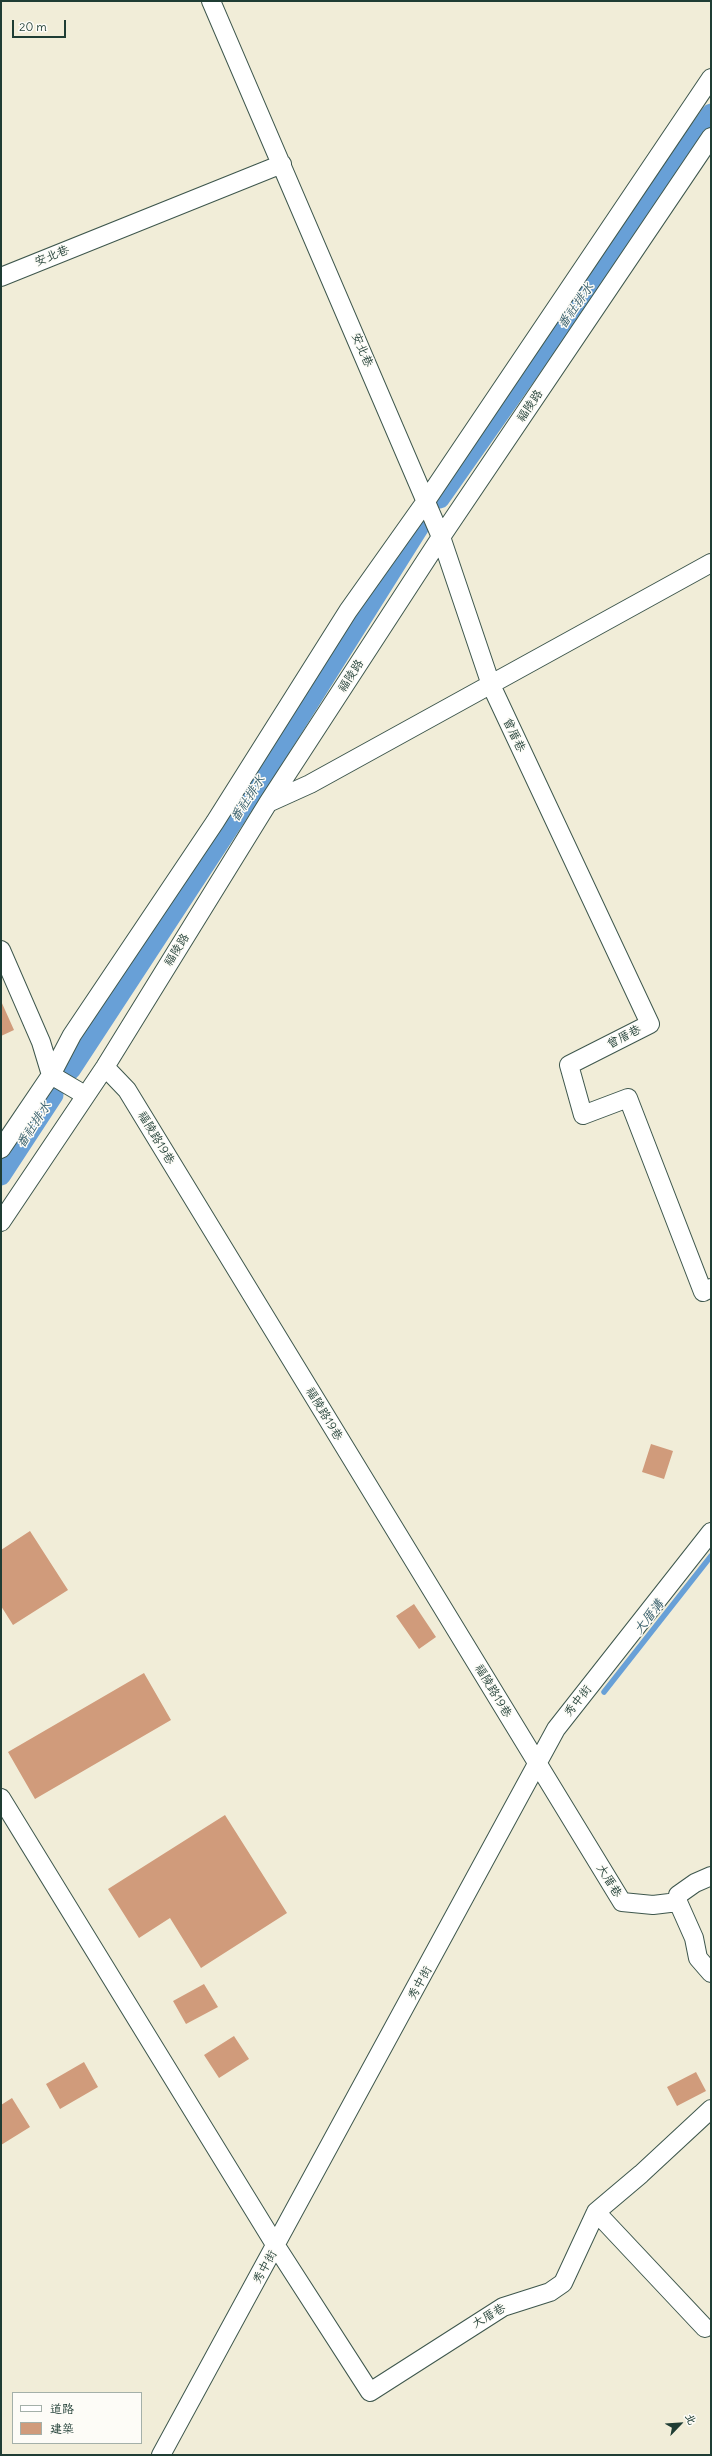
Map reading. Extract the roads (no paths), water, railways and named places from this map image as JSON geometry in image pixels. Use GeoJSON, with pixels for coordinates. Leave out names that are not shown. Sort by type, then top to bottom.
{"type":"FeatureCollection","features":[{"type":"Feature","properties":{"kind":"street","name":"安北巷"},"geometry":{"type":"LineString","coordinates":[[211,1],[441,537]]}},
{"type":"Feature","properties":{"kind":"street"},"geometry":{"type":"LineString","coordinates":[[1,1148],[51,1075],[72,1035],[215,822],[348,611],[426,501],[711,78]]}},
{"type":"Feature","properties":{"kind":"street","name":"福陵路"},"geometry":{"type":"LineString","coordinates":[[1,1222],[84,1095],[105,1067],[268,803],[441,537],[711,137]]}},
{"type":"Feature","properties":{"kind":"street","name":"安北巷"},"geometry":{"type":"LineString","coordinates":[[1,277],[282,164]]}},
{"type":"Feature","properties":{"kind":"street","name":"曾厝巷"},"geometry":{"type":"LineString","coordinates":[[441,537],[491,685],[650,1024],[568,1065],[583,1115],[628,1098],[703,1292],[711,1288]]}},
{"type":"Feature","properties":{"kind":"street"},"geometry":{"type":"LineString","coordinates":[[268,803],[310,784],[711,562]]}},
{"type":"Feature","properties":{"kind":"street"},"geometry":{"type":"LineString","coordinates":[[1,950],[41,1042],[51,1075],[84,1095]]}},
{"type":"Feature","properties":{"kind":"street","name":"福陵路19巷"},"geometry":{"type":"LineString","coordinates":[[105,1067],[126,1090],[538,1766]]}},
{"type":"Feature","properties":{"kind":"street","name":"秀中街"},"geometry":{"type":"LineString","coordinates":[[161,2455],[538,1766],[556,1729],[711,1532]]}},
{"type":"Feature","properties":{"kind":"street","name":"大厝巷"},"geometry":{"type":"LineString","coordinates":[[538,1766],[622,1902],[653,1906],[678,1902]]}},
{"type":"Feature","properties":{"kind":"street"},"geometry":{"type":"LineString","coordinates":[[1,1798],[276,2246]]}},
{"type":"Feature","properties":{"kind":"street"},"geometry":{"type":"LineString","coordinates":[[711,1876],[696,1883],[678,1895],[678,1902],[694,1938],[698,1958],[711,1973]]}},
{"type":"Feature","properties":{"kind":"street","name":"大厝巷"},"geometry":{"type":"LineString","coordinates":[[276,2246],[370,2392],[503,2307],[550,2292],[563,2283],[596,2212],[641,2174],[711,2110]]}},
{"type":"Feature","properties":{"kind":"street"},"geometry":{"type":"LineString","coordinates":[[596,2212],[705,2328]]}},
{"type":"Feature","properties":{"kind":"waterway","name":"番社排水"},"geometry":{"type":"LineString","coordinates":[[440,499],[711,113]]}},
{"type":"Feature","properties":{"kind":"waterway","name":"番社排水"},"geometry":{"type":"LineString","coordinates":[[71,1070],[266,772],[421,525]]}},
{"type":"Feature","properties":{"kind":"waterway","name":"番社排水"},"geometry":{"type":"LineString","coordinates":[[1,1176],[54,1095]]}},
{"type":"Feature","properties":{"kind":"waterway","name":"大厝溝"},"geometry":{"type":"LineString","coordinates":[[604,1692],[711,1556]]}}]}
